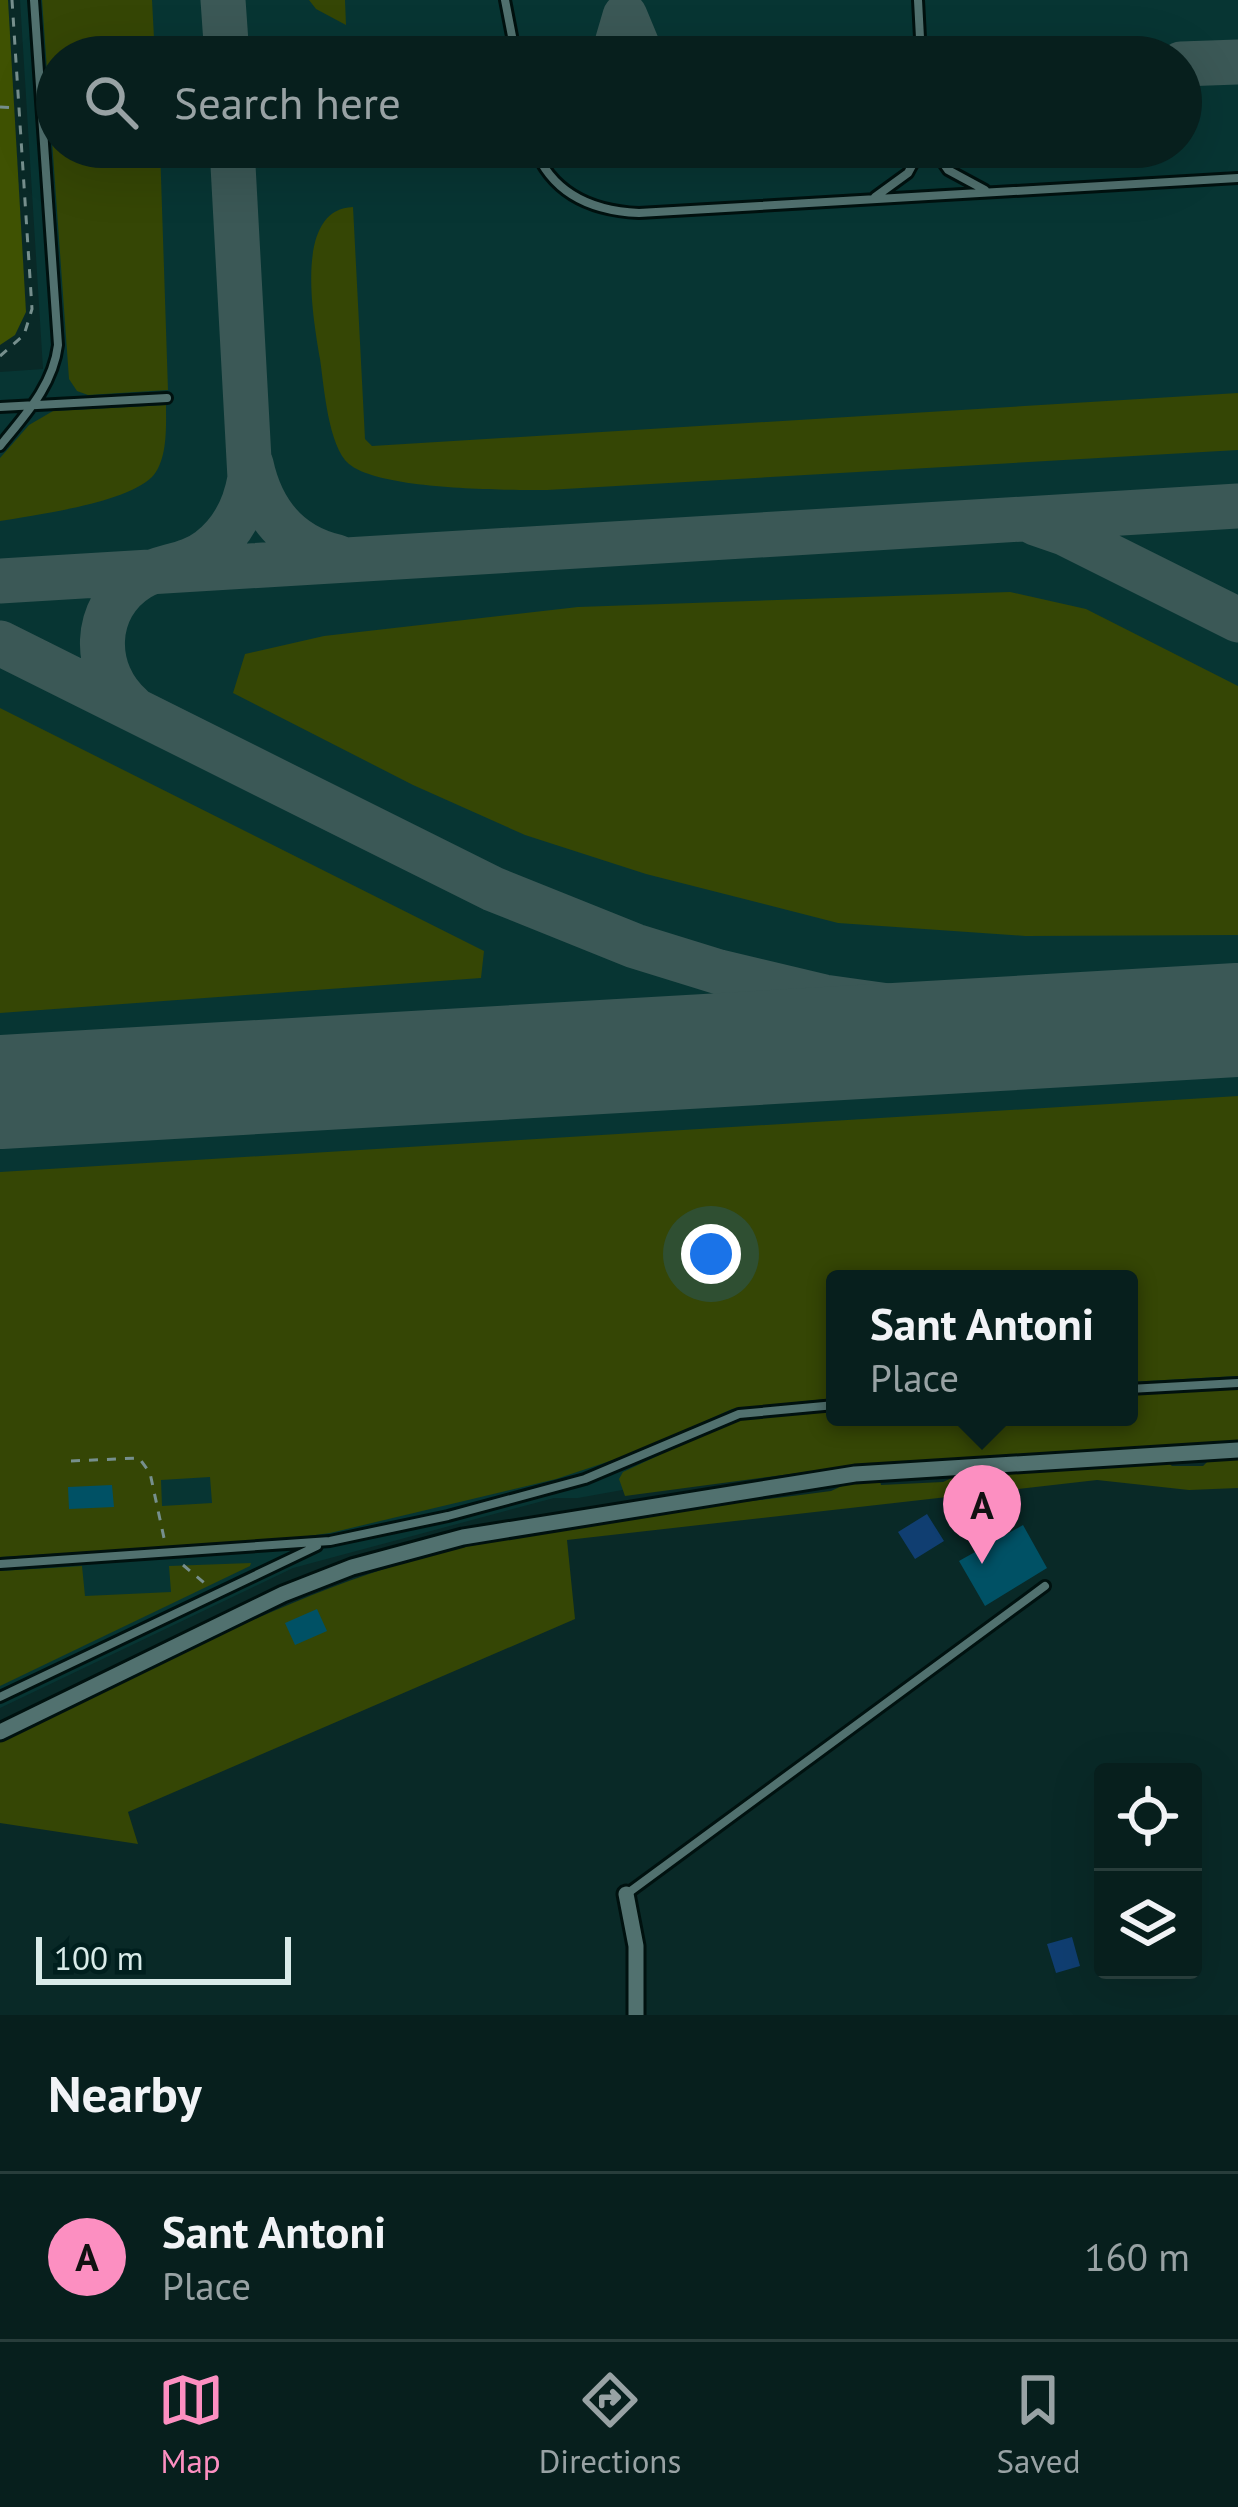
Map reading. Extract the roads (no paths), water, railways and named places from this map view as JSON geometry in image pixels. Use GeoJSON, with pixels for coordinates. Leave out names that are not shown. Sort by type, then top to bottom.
{"type":"FeatureCollection","features":[{"type":"Feature","properties":{"kind":"street"},"geometry":{"type":"LineString","coordinates":[[0,1732],[283,1594],[352,1567],[463,1537],[855,1474],[1238,1450]]}},
{"type":"Feature","properties":{"kind":"street"},"geometry":{"type":"LineString","coordinates":[[626,1894],[636,1946],[636,2015]]}},
{"type":"Feature","properties":{"kind":"lane"},"geometry":{"type":"LineString","coordinates":[[34,0],[37,36]]}},
{"type":"Feature","properties":{"kind":"lane"},"geometry":{"type":"LineString","coordinates":[[505,0],[512,36]]}},
{"type":"Feature","properties":{"kind":"lane"},"geometry":{"type":"LineString","coordinates":[[918,0],[920,36]]}},
{"type":"Feature","properties":{"kind":"lane"},"geometry":{"type":"LineString","coordinates":[[0,446],[52,375],[58,345],[46,168]]}},
{"type":"Feature","properties":{"kind":"lane"},"geometry":{"type":"LineString","coordinates":[[544,168],[583,202],[610,211],[639,213],[1238,178]]}},
{"type":"Feature","properties":{"kind":"lane"},"geometry":{"type":"LineString","coordinates":[[866,200],[900,181],[908,168]]}},
{"type":"Feature","properties":{"kind":"lane"},"geometry":{"type":"LineString","coordinates":[[949,168],[956,176],[997,193]]}},
{"type":"Feature","properties":{"kind":"lane"},"geometry":{"type":"LineString","coordinates":[[0,407],[167,398]]}},
{"type":"Feature","properties":{"kind":"lane"},"geometry":{"type":"LineString","coordinates":[[1138,1389],[1238,1383]]}},
{"type":"Feature","properties":{"kind":"lane"},"geometry":{"type":"LineString","coordinates":[[0,1564],[330,1541],[565,1485],[641,1458],[739,1414],[826,1406]]}},
{"type":"Feature","properties":{"kind":"lane"},"geometry":{"type":"LineString","coordinates":[[0,1696],[330,1541]]}},
{"type":"Feature","properties":{"kind":"lane"},"geometry":{"type":"LineString","coordinates":[[626,1894],[1046,1586]]}},
{"type":"Feature","properties":{"kind":"water"},"geometry":{"type":"Polygon","coordinates":[[[927,1514],[944,1541],[915,1559],[898,1532],[927,1514]]]}},
{"type":"Feature","properties":{"kind":"water"},"geometry":{"type":"Polygon","coordinates":[[[1072,1937],[1080,1966],[1056,1973],[1047,1944],[1072,1937]]]}},
{"type":"Feature","properties":{"kind":"place","name":"Sant Antoni"},"geometry":{"type":"Point","coordinates":[982,1564]}}]}
